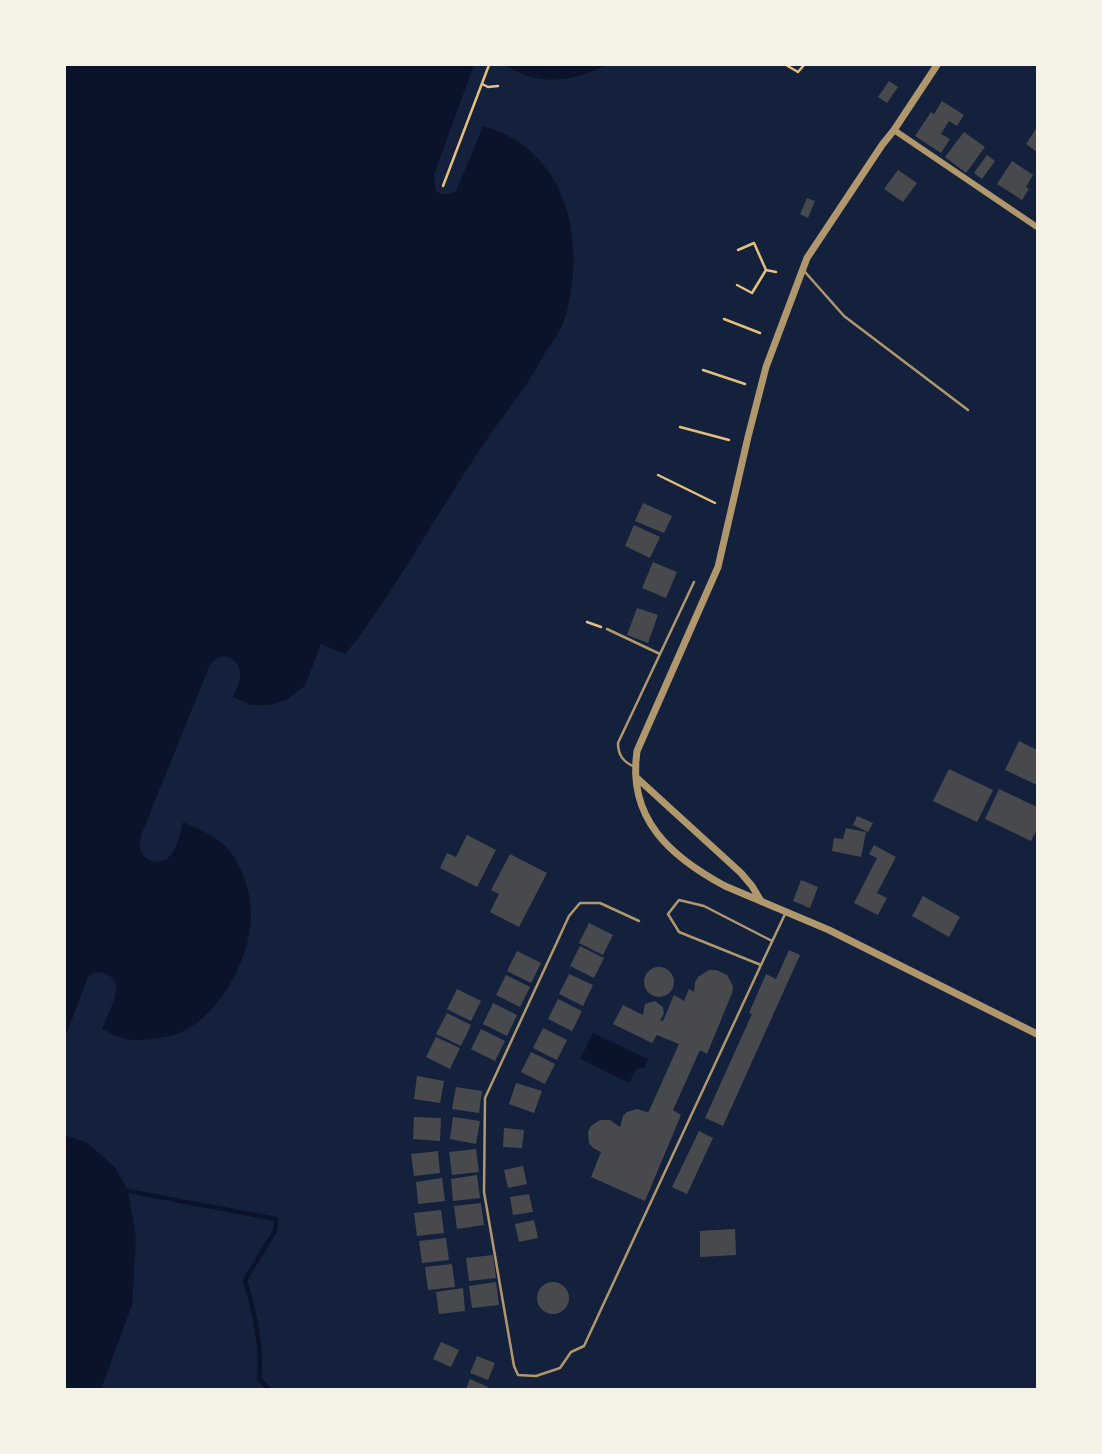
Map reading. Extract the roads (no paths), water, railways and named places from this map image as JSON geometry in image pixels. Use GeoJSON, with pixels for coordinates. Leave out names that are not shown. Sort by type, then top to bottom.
{"type":"FeatureCollection","features":[{"type":"Feature","properties":{"kind":"street"},"geometry":{"type":"LineString","coordinates":[[937,65],[807,258],[766,367],[718,567],[637,751],[636,778],[639,802],[649,823],[664,843],[713,880],[829,930],[1037,1034]]}},
{"type":"Feature","properties":{"kind":"street"},"geometry":{"type":"LineString","coordinates":[[894,130],[1036,223]]}},
{"type":"Feature","properties":{"kind":"street"},"geometry":{"type":"LineString","coordinates":[[636,778],[741,873],[761,901]]}},
{"type":"Feature","properties":{"kind":"lane"},"geometry":{"type":"LineString","coordinates":[[803,269],[844,316],[968,410]]}},
{"type":"Feature","properties":{"kind":"lane"},"geometry":{"type":"LineString","coordinates":[[635,767],[623,760],[618,743],[694,582]]}},
{"type":"Feature","properties":{"kind":"lane"},"geometry":{"type":"LineString","coordinates":[[607,629],[660,654]]}},
{"type":"Feature","properties":{"kind":"lane"},"geometry":{"type":"LineString","coordinates":[[761,965],[678,932],[668,914],[678,900],[704,906],[772,941]]}},
{"type":"Feature","properties":{"kind":"lane"},"geometry":{"type":"LineString","coordinates":[[639,921],[600,904],[580,902],[569,916],[485,1098],[484,1192],[514,1366],[518,1375],[536,1376],[560,1368],[571,1352],[584,1346],[786,912]]}},
{"type":"Feature","properties":{"kind":"water"},"geometry":{"type":"Polygon","coordinates":[[[65,65],[474,65],[434,175],[436,191],[442,194],[456,191],[483,126],[507,135],[543,164],[555,182],[565,203],[573,250],[570,294],[560,330],[526,385],[477,454],[388,595],[345,654],[321,644],[305,686],[286,700],[269,705],[251,705],[233,697],[239,683],[240,671],[233,660],[221,657],[209,667],[142,833],[140,849],[149,860],[158,862],[168,858],[176,846],[183,822],[219,841],[234,857],[245,881],[251,906],[250,930],[241,963],[233,979],[202,1019],[182,1032],[145,1040],[119,1037],[102,1029],[114,1001],[116,985],[110,976],[99,972],[88,977],[65,1038],[65,65]]]}},
{"type":"Feature","properties":{"kind":"water"},"geometry":{"type":"Polygon","coordinates":[[[506,65],[606,65],[581,75],[555,80],[530,77],[506,65]]]}},
{"type":"Feature","properties":{"kind":"water"},"geometry":{"type":"Polygon","coordinates":[[[593,1033],[648,1059],[644,1068],[636,1069],[629,1083],[580,1059],[593,1033]]]}},
{"type":"Feature","properties":{"kind":"water"},"geometry":{"type":"Polygon","coordinates":[[[65,1135],[87,1143],[115,1167],[128,1191],[136,1238],[132,1305],[101,1389],[65,1389],[65,1135]]]}},
{"type":"Feature","properties":{"kind":"waterway"},"geometry":{"type":"LineString","coordinates":[[128,1191],[276,1219],[275,1231],[245,1280],[259,1342],[259,1379],[269,1389]]}}]}
